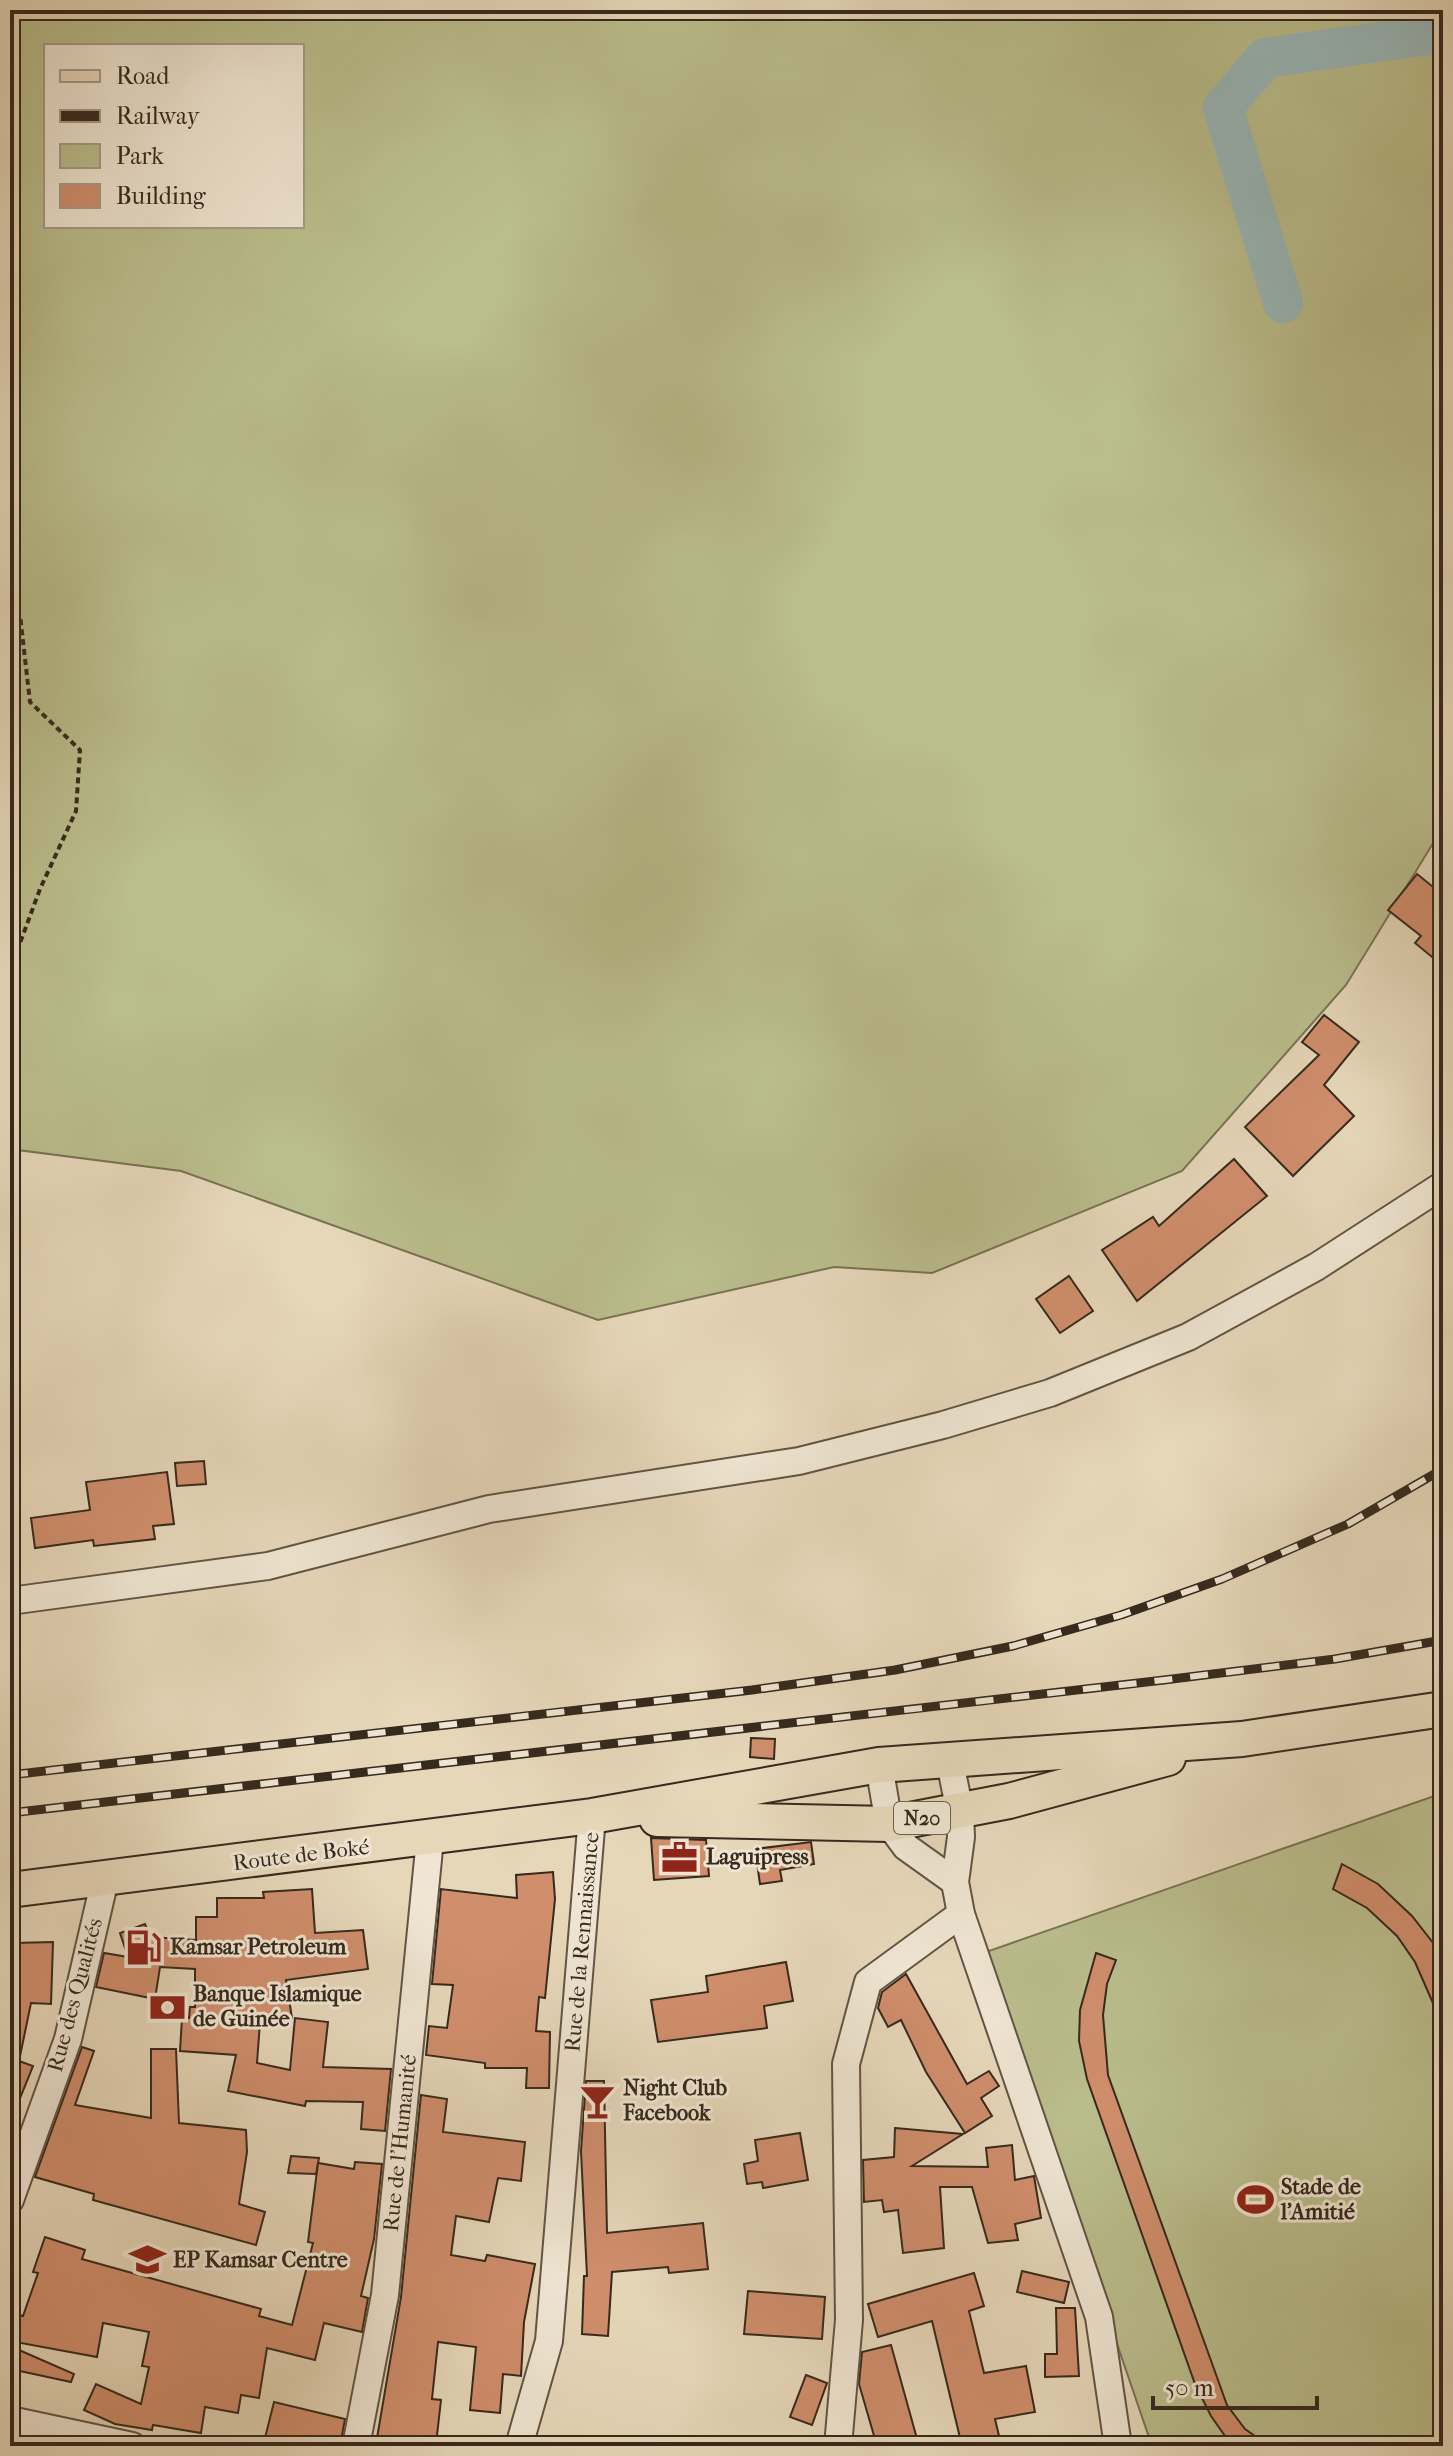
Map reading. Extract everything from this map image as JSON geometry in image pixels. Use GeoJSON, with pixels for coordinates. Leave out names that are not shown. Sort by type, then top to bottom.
{"type":"FeatureCollection","features":[{"type":"Feature","properties":{"kind":"main road","name":"N20"},"geometry":{"type":"LineString","coordinates":[[592,1816],[879,1765],[949,1757],[1242,1739],[1443,1709]]}},
{"type":"Feature","properties":{"kind":"main road","name":"N20"},"geometry":{"type":"LineString","coordinates":[[592,1816],[798,1824],[889,1824],[960,1812],[1242,1739]]}},
{"type":"Feature","properties":{"kind":"main road","name":"Route de Boké"},"geometry":{"type":"LineString","coordinates":[[10,1890],[592,1816]]}},
{"type":"Feature","properties":{"kind":"street"},"geometry":{"type":"LineString","coordinates":[[10,1601],[268,1566],[489,1509],[799,1461],[958,1420],[1050,1393],[1188,1337],[1316,1267],[1443,1185]]}},
{"type":"Feature","properties":{"kind":"street"},"geometry":{"type":"LineString","coordinates":[[949,1757],[960,1812],[961,1837],[955,1882],[961,1914],[1099,2317],[1118,2446]]}},
{"type":"Feature","properties":{"kind":"street"},"geometry":{"type":"LineString","coordinates":[[879,1765],[889,1824],[906,1847],[955,1882]]}},
{"type":"Feature","properties":{"kind":"street","name":"Rue de la Rennaissance"},"geometry":{"type":"LineString","coordinates":[[519,2446],[549,2341],[592,1816]]}},
{"type":"Feature","properties":{"kind":"street","name":"Rue de l'Humanité"},"geometry":{"type":"LineString","coordinates":[[356,2446],[385,2295],[430,1839]]}},
{"type":"Feature","properties":{"kind":"street","name":"Rue des Qualités"},"geometry":{"type":"LineString","coordinates":[[10,2200],[68,2039],[105,1879]]}},
{"type":"Feature","properties":{"kind":"street"},"geometry":{"type":"LineString","coordinates":[[838,2446],[849,2320],[846,2064],[868,1982],[961,1914]]}},
{"type":"Feature","properties":{"kind":"street"},"geometry":{"type":"LineString","coordinates":[[10,2420],[132,2446]]}},
{"type":"Feature","properties":{"kind":"path"},"geometry":{"type":"LineString","coordinates":[[10,970],[40,889],[76,811],[80,750],[30,702],[20,615]]}},
{"type":"Feature","properties":{"kind":"green space"},"geometry":{"type":"Polygon","coordinates":[[[10,10],[1443,10],[1443,827],[1346,985],[1182,1171],[932,1273],[834,1267],[598,1320],[181,1171],[10,1149],[10,10]]]}},
{"type":"Feature","properties":{"kind":"green space","name":"Stade de l'Amitié"},"geometry":{"type":"Polygon","coordinates":[[[1440,1794],[1443,1803],[1443,2446],[1152,2446],[983,1953],[1440,1794]]]}},
{"type":"Feature","properties":{"kind":"building"},"geometry":{"type":"Polygon","coordinates":[[[1417,874],[1443,895],[1443,966],[1415,943],[1421,936],[1388,910],[1417,874]]]}},
{"type":"Feature","properties":{"kind":"building"},"geometry":{"type":"Polygon","coordinates":[[[1324,1015],[1359,1042],[1324,1085],[1354,1116],[1293,1176],[1245,1127],[1319,1055],[1302,1042],[1324,1015]]]}},
{"type":"Feature","properties":{"kind":"building"},"geometry":{"type":"Polygon","coordinates":[[[1234,1159],[1267,1196],[1137,1301],[1102,1250],[1153,1217],[1159,1226],[1234,1159]]]}},
{"type":"Feature","properties":{"kind":"building"},"geometry":{"type":"Polygon","coordinates":[[[1069,1276],[1093,1311],[1060,1333],[1036,1299],[1069,1276]]]}},
{"type":"Feature","properties":{"kind":"building"},"geometry":{"type":"Polygon","coordinates":[[[204,1461],[206,1484],[177,1486],[175,1463],[204,1461]]]}},
{"type":"Feature","properties":{"kind":"building"},"geometry":{"type":"Polygon","coordinates":[[[167,1472],[174,1524],[153,1526],[155,1539],[94,1546],[93,1540],[35,1548],[31,1518],[90,1510],[86,1482],[167,1472]]]}},
{"type":"Feature","properties":{"kind":"building"},"geometry":{"type":"Polygon","coordinates":[[[751,1738],[775,1739],[774,1759],[750,1757],[751,1738]]]}},
{"type":"Feature","properties":{"kind":"building","name":"Laguipress"},"geometry":{"type":"Polygon","coordinates":[[[651,1838],[706,1840],[709,1876],[654,1880],[651,1838]]]}},
{"type":"Feature","properties":{"kind":"building"},"geometry":{"type":"Polygon","coordinates":[[[811,1842],[814,1864],[780,1870],[782,1881],[760,1884],[755,1849],[811,1842]]]}},
{"type":"Feature","properties":{"kind":"building"},"geometry":{"type":"Polygon","coordinates":[[[1342,1864],[1378,1884],[1412,1916],[1441,1953],[1443,2026],[1415,1962],[1397,1936],[1367,1908],[1333,1889],[1342,1864]]]}},
{"type":"Feature","properties":{"kind":"building"},"geometry":{"type":"Polygon","coordinates":[[[553,1872],[555,1899],[545,1998],[539,1997],[536,2031],[550,2032],[549,2088],[526,2088],[527,2068],[485,2068],[485,2063],[426,2055],[429,2026],[447,2028],[453,1985],[432,1984],[441,1889],[517,1898],[516,1875],[553,1872]]]}},
{"type":"Feature","properties":{"kind":"building"},"geometry":{"type":"Polygon","coordinates":[[[312,1889],[315,1933],[363,1930],[368,1969],[286,1980],[292,2018],[260,2022],[257,2063],[290,2070],[295,2018],[328,2022],[323,2067],[391,2069],[385,2131],[361,2129],[363,2102],[306,2101],[305,2106],[228,2091],[236,2055],[180,2051],[182,2018],[189,2018],[190,2007],[195,2007],[195,1969],[160,1967],[155,1999],[96,1987],[104,1953],[128,1957],[120,1933],[145,1924],[150,1937],[196,1940],[196,1917],[217,1917],[217,1898],[264,1898],[263,1892],[312,1889]]]}},
{"type":"Feature","properties":{"kind":"building"},"geometry":{"type":"Polygon","coordinates":[[[53,1942],[51,2004],[31,2003],[19,2061],[33,2066],[10,2123],[13,1943],[53,1942]]]}},
{"type":"Feature","properties":{"kind":"building"},"geometry":{"type":"Polygon","coordinates":[[[1096,1953],[1116,1960],[1107,1984],[1103,2015],[1108,2075],[1227,2405],[1245,2429],[1269,2446],[1232,2446],[1211,2416],[1195,2384],[1087,2079],[1079,2041],[1080,2010],[1096,1953]]]}},
{"type":"Feature","properties":{"kind":"building"},"geometry":{"type":"Polygon","coordinates":[[[786,1962],[793,2001],[764,2006],[767,2028],[658,2042],[651,2000],[708,1992],[706,1976],[786,1962]]]}},
{"type":"Feature","properties":{"kind":"building"},"geometry":{"type":"Polygon","coordinates":[[[906,1974],[967,2084],[989,2071],[999,2086],[981,2098],[992,2116],[965,2133],[926,2072],[901,2020],[888,2027],[878,2008],[882,1992],[906,1974]]]}},
{"type":"Feature","properties":{"kind":"building"},"geometry":{"type":"Polygon","coordinates":[[[82,2047],[94,2051],[75,2105],[151,2118],[151,2049],[176,2049],[179,2123],[246,2130],[247,2152],[239,2204],[265,2212],[256,2245],[93,2200],[94,2194],[35,2177],[82,2047]]]}},
{"type":"Feature","properties":{"kind":"building"},"geometry":{"type":"Polygon","coordinates":[[[586,2081],[604,2081],[607,2233],[703,2223],[708,2269],[669,2273],[668,2267],[612,2272],[608,2336],[582,2334],[584,2276],[587,2276],[581,2151],[586,2081]]]}},
{"type":"Feature","properties":{"kind":"building"},"geometry":{"type":"Polygon","coordinates":[[[421,2095],[447,2099],[443,2132],[525,2142],[521,2181],[498,2178],[489,2222],[456,2216],[451,2255],[485,2261],[487,2255],[535,2264],[524,2322],[521,2376],[503,2374],[500,2413],[470,2410],[476,2347],[438,2342],[432,2399],[441,2400],[436,2444],[377,2438],[401,2297],[421,2095]]]}},
{"type":"Feature","properties":{"kind":"building"},"geometry":{"type":"Polygon","coordinates":[[[895,2128],[963,2134],[912,2166],[988,2167],[986,2148],[1012,2145],[1015,2180],[1034,2176],[1041,2218],[1015,2224],[1018,2240],[988,2243],[972,2187],[940,2187],[944,2248],[903,2253],[898,2210],[884,2212],[882,2200],[864,2202],[863,2160],[894,2157],[895,2128]]]}},
{"type":"Feature","properties":{"kind":"building"},"geometry":{"type":"Polygon","coordinates":[[[800,2133],[808,2180],[763,2188],[762,2182],[747,2184],[744,2164],[758,2161],[755,2140],[800,2133]]]}},
{"type":"Feature","properties":{"kind":"building"},"geometry":{"type":"Polygon","coordinates":[[[291,2156],[319,2158],[316,2174],[288,2173],[291,2156]]]}},
{"type":"Feature","properties":{"kind":"building"},"geometry":{"type":"Polygon","coordinates":[[[355,2162],[382,2164],[374,2239],[361,2296],[368,2298],[362,2332],[324,2323],[315,2360],[267,2348],[259,2398],[241,2395],[238,2413],[205,2407],[201,2433],[153,2425],[152,2430],[115,2424],[84,2410],[96,2384],[141,2404],[149,2367],[142,2366],[149,2332],[103,2323],[97,2357],[10,2341],[10,2313],[23,2316],[38,2273],[33,2272],[45,2237],[85,2250],[82,2259],[261,2309],[259,2316],[292,2325],[313,2243],[308,2242],[318,2163],[354,2169],[355,2162]]]}},
{"type":"Feature","properties":{"kind":"building"},"geometry":{"type":"Polygon","coordinates":[[[1022,2271],[1069,2282],[1064,2303],[1017,2292],[1022,2271]]]}},
{"type":"Feature","properties":{"kind":"building"},"geometry":{"type":"Polygon","coordinates":[[[974,2273],[984,2306],[969,2311],[984,2373],[1026,2366],[1035,2412],[995,2419],[1000,2440],[962,2446],[932,2321],[878,2337],[868,2304],[974,2273]]]}},
{"type":"Feature","properties":{"kind":"building"},"geometry":{"type":"Polygon","coordinates":[[[748,2291],[825,2297],[822,2339],[744,2334],[748,2291]]]}},
{"type":"Feature","properties":{"kind":"building"},"geometry":{"type":"Polygon","coordinates":[[[1056,2308],[1075,2308],[1079,2376],[1045,2377],[1045,2354],[1057,2354],[1056,2308]]]}},
{"type":"Feature","properties":{"kind":"building"},"geometry":{"type":"Polygon","coordinates":[[[891,2345],[919,2446],[877,2446],[859,2384],[862,2352],[891,2345]]]}},
{"type":"Feature","properties":{"kind":"building"},"geometry":{"type":"Polygon","coordinates":[[[19,2350],[74,2374],[71,2382],[15,2370],[19,2350]]]}},
{"type":"Feature","properties":{"kind":"building"},"geometry":{"type":"Polygon","coordinates":[[[806,2375],[827,2383],[812,2425],[790,2417],[806,2375]]]}},
{"type":"Feature","properties":{"kind":"building"},"geometry":{"type":"Polygon","coordinates":[[[274,2402],[345,2419],[340,2446],[263,2446],[274,2402]]]}},
{"type":"Feature","properties":{"kind":"waterway"},"geometry":{"type":"LineString","coordinates":[[1283,303],[1223,108],[1265,58],[1443,33]]}},
{"type":"Feature","properties":{"kind":"railway"},"geometry":{"type":"LineString","coordinates":[[10,1775],[752,1690],[895,1670],[1013,1646],[1121,1615],[1222,1579],[1348,1524],[1443,1469]]}},
{"type":"Feature","properties":{"kind":"railway"},"geometry":{"type":"LineString","coordinates":[[10,1813],[1164,1680],[1335,1659],[1443,1640]]}},
{"type":"Feature","properties":{"kind":"place","name":"Laguipress"},"geometry":{"type":"Point","coordinates":[680,1857]}},
{"type":"Feature","properties":{"kind":"place","name":"Kamsar Petroleum"},"geometry":{"type":"Point","coordinates":[144,1947]}},
{"type":"Feature","properties":{"kind":"place","name":"Banque Islamique de Guinée"},"geometry":{"type":"Point","coordinates":[167,2007]}},
{"type":"Feature","properties":{"kind":"place","name":"Night Club Facebook"},"geometry":{"type":"Point","coordinates":[597,2101]}},
{"type":"Feature","properties":{"kind":"place","name":"Stade de l'Amitié"},"geometry":{"type":"Point","coordinates":[1255,2200]}},
{"type":"Feature","properties":{"kind":"place","name":"EP Kamsar Centre"},"geometry":{"type":"Point","coordinates":[147,2260]}}]}
